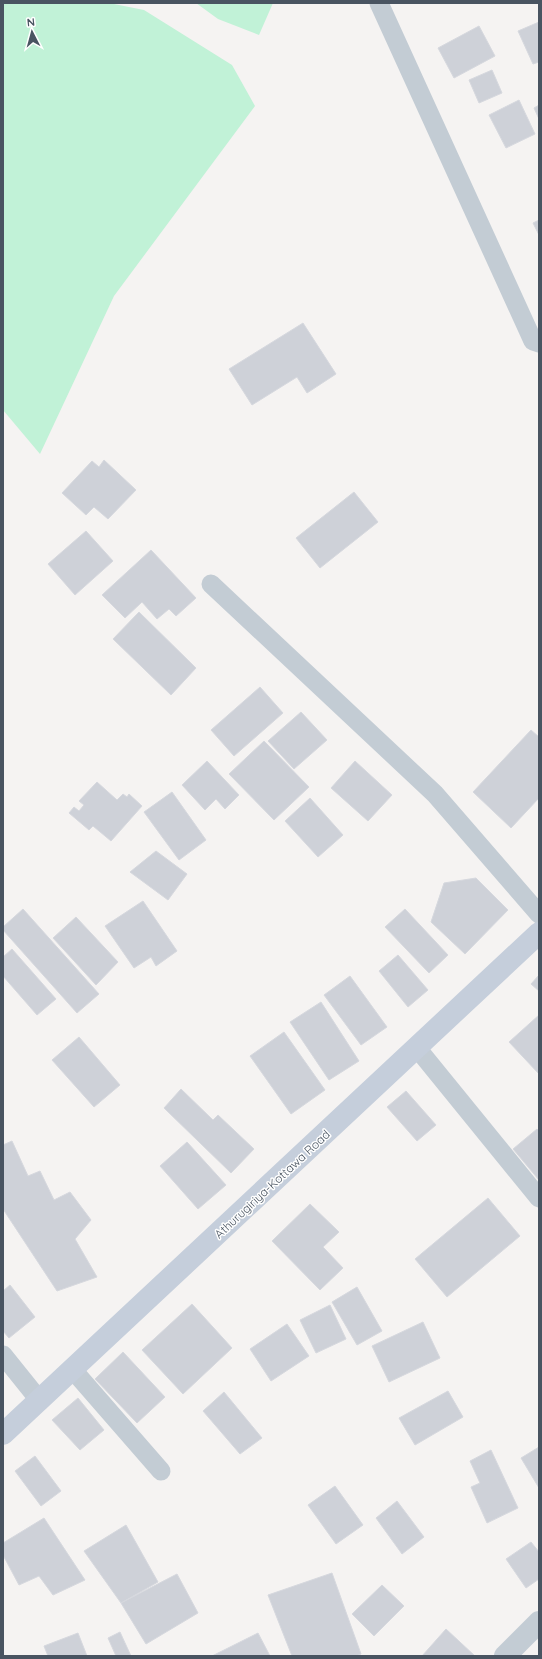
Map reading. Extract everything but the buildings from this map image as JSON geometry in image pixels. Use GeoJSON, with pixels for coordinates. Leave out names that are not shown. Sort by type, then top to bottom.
{"type":"FeatureCollection","features":[{"type":"Feature","properties":{"kind":"main road","name":"Athurugiriya-Kottawa Road"},"geometry":{"type":"LineString","coordinates":[[3,1434],[539,933]]}},
{"type":"Feature","properties":{"kind":"street"},"geometry":{"type":"LineString","coordinates":[[379,3],[533,341],[539,344]]}},
{"type":"Feature","properties":{"kind":"street"},"geometry":{"type":"LineString","coordinates":[[211,584],[435,794],[539,914]]}},
{"type":"Feature","properties":{"kind":"street"},"geometry":{"type":"LineString","coordinates":[[417,1048],[539,1198]]}},
{"type":"Feature","properties":{"kind":"street"},"geometry":{"type":"LineString","coordinates":[[3,1355],[40,1401]]}},
{"type":"Feature","properties":{"kind":"street"},"geometry":{"type":"LineString","coordinates":[[73,1370],[162,1471]]}},
{"type":"Feature","properties":{"kind":"street"},"geometry":{"type":"LineString","coordinates":[[506,1656],[539,1622]]}},
{"type":"Feature","properties":{"kind":"green space"},"geometry":{"type":"Polygon","coordinates":[[[3,3],[109,3],[144,10],[232,65],[255,106],[114,296],[40,454],[3,410],[3,3]]]}},
{"type":"Feature","properties":{"kind":"green space"},"geometry":{"type":"Polygon","coordinates":[[[196,3],[273,3],[259,35],[218,19],[196,3]]]}}]}
